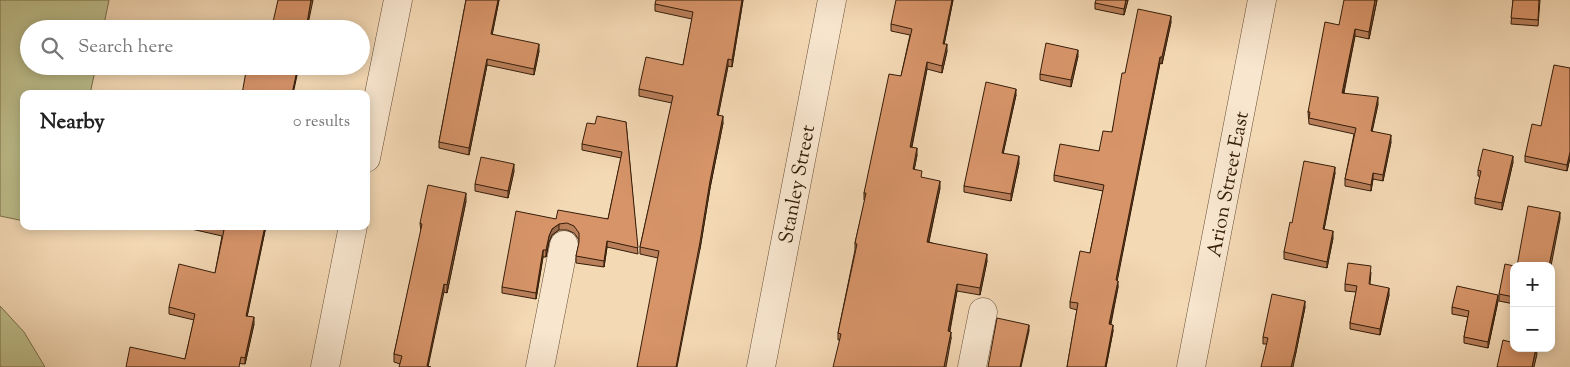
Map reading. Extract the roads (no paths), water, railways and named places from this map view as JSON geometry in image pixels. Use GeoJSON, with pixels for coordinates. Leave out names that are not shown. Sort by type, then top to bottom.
{"type":"FeatureCollection","features":[{"type":"Feature","properties":{"kind":"street"},"geometry":{"type":"LineString","coordinates":[[370,138],[398,0]]}},
{"type":"Feature","properties":{"kind":"street","name":"Stanley Street"},"geometry":{"type":"LineString","coordinates":[[761,367],[832,0]]}},
{"type":"Feature","properties":{"kind":"street","name":"Arion Street East"},"geometry":{"type":"LineString","coordinates":[[1192,367],[1262,0]]}},
{"type":"Feature","properties":{"kind":"street"},"geometry":{"type":"LineString","coordinates":[[325,367],[352,230]]}},
{"type":"Feature","properties":{"kind":"street"},"geometry":{"type":"LineString","coordinates":[[540,367],[564,245]]}},
{"type":"Feature","properties":{"kind":"street"},"geometry":{"type":"LineString","coordinates":[[972,367],[982,312]]}}]}
